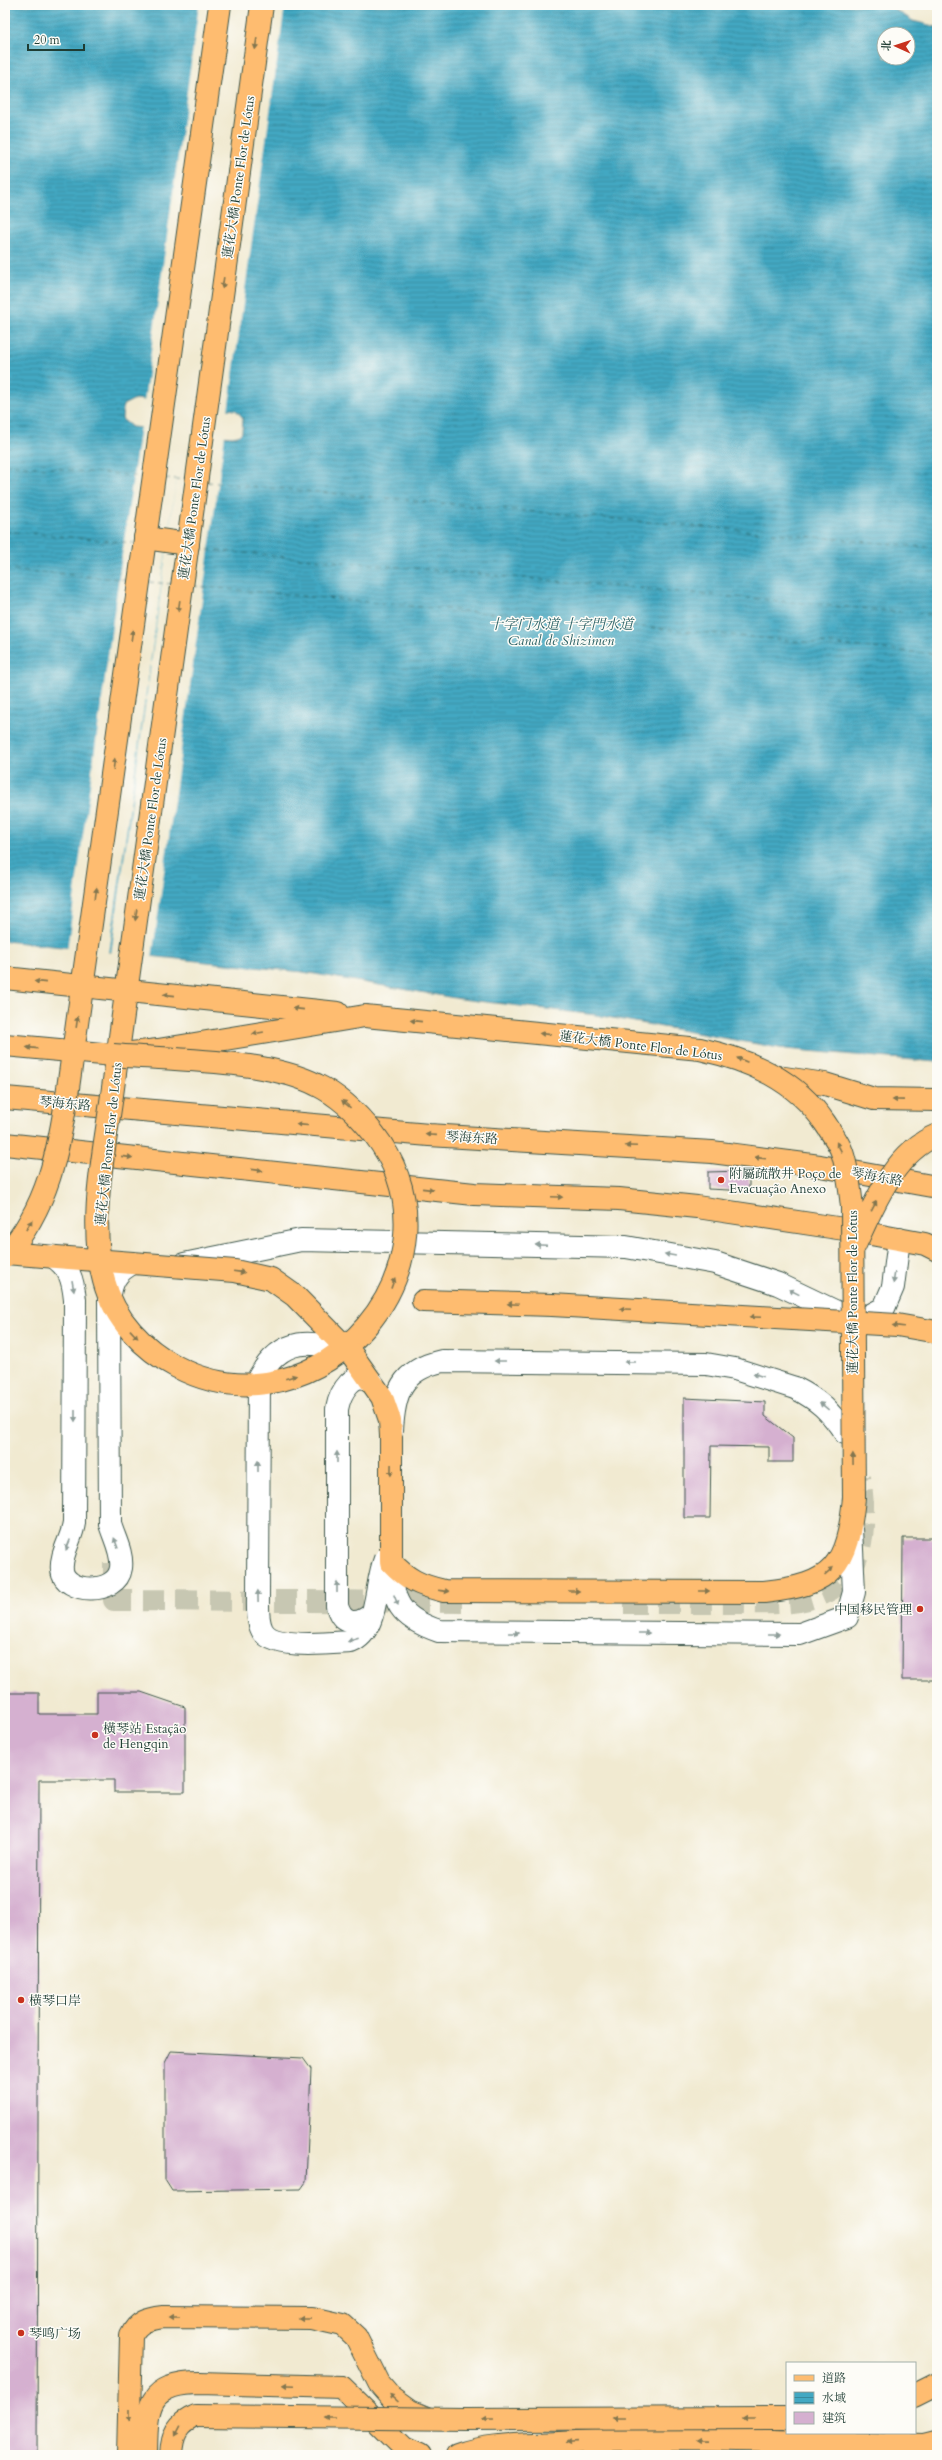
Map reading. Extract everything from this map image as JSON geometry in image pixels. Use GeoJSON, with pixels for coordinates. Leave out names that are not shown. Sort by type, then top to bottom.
{"type":"FeatureCollection","features":[{"type":"Feature","properties":{"kind":"main road"},"geometry":{"type":"LineString","coordinates":[[5,1256],[19,1240],[46,1192],[54,1167],[63,1122],[220,5]]}},
{"type":"Feature","properties":{"kind":"main road","name":"蓮花大橋 Ponte Flor de Lótus"},"geometry":{"type":"LineString","coordinates":[[5,1045],[113,1055],[120,1056],[241,1066],[271,1070],[316,1084],[337,1096],[366,1124],[386,1150],[397,1172],[405,1200],[404,1240],[399,1268],[381,1309],[345,1350],[300,1374],[274,1382],[236,1384],[212,1380],[189,1373],[151,1351],[132,1332],[118,1313],[104,1282],[98,1250],[100,1186],[116,1063],[117,1056],[118,1048],[122,1024],[128,977],[134,938],[262,5]]}},
{"type":"Feature","properties":{"kind":"main road"},"geometry":{"type":"LineString","coordinates":[[145,538],[188,544]]}},
{"type":"Feature","properties":{"kind":"main road","name":"蓮花大橋 Ponte Flor de Lótus"},"geometry":{"type":"LineString","coordinates":[[5,978],[365,1016],[700,1049],[731,1056],[778,1077],[800,1092],[815,1108],[842,1151],[849,1179],[851,1200],[854,1498],[851,1528],[844,1552],[832,1568],[820,1578],[800,1587],[764,1592],[444,1591],[424,1586],[406,1577],[390,1552]]}},
{"type":"Feature","properties":{"kind":"main road","name":"蓮花大橋 Ponte Flor de Lótus"},"geometry":{"type":"LineString","coordinates":[[113,1055],[158,1050],[365,1016]]}},
{"type":"Feature","properties":{"kind":"main road"},"geometry":{"type":"LineString","coordinates":[[778,1077],[824,1084],[874,1099],[937,1100]]}},
{"type":"Feature","properties":{"kind":"main road","name":"琴海东路"},"geometry":{"type":"LineString","coordinates":[[5,1098],[429,1135],[712,1152],[820,1166],[937,1187]]}},
{"type":"Feature","properties":{"kind":"main road"},"geometry":{"type":"LineString","coordinates":[[851,1254],[882,1192],[900,1164],[917,1147],[937,1135]]}},
{"type":"Feature","properties":{"kind":"main road"},"geometry":{"type":"LineString","coordinates":[[5,1144],[474,1194],[619,1199],[697,1207],[844,1229],[899,1239],[931,1247]]}},
{"type":"Feature","properties":{"kind":"main road"},"geometry":{"type":"LineString","coordinates":[[5,1252],[235,1271],[271,1279],[295,1296],[351,1354],[373,1383],[386,1407],[392,1436],[390,1552]]}},
{"type":"Feature","properties":{"kind":"main road"},"geometry":{"type":"LineString","coordinates":[[423,1301],[552,1305],[896,1325],[937,1332]]}},
{"type":"Feature","properties":{"kind":"main road"},"geometry":{"type":"LineString","coordinates":[[128,2455],[131,2336],[136,2326],[147,2320],[164,2317],[312,2318],[343,2325],[356,2337],[379,2383],[392,2398],[410,2411],[427,2418]]}},
{"type":"Feature","properties":{"kind":"main road"},"geometry":{"type":"LineString","coordinates":[[146,2455],[146,2419],[157,2394],[166,2388],[183,2383],[200,2382],[342,2387],[404,2448],[420,2455]]}},
{"type":"Feature","properties":{"kind":"main road"},"geometry":{"type":"LineString","coordinates":[[916,2394],[937,2384]]}},
{"type":"Feature","properties":{"kind":"main road"},"geometry":{"type":"LineString","coordinates":[[342,2387],[367,2422],[388,2445],[386,2455]]}},
{"type":"Feature","properties":{"kind":"main road"},"geometry":{"type":"LineString","coordinates":[[171,2455],[176,2431],[184,2421],[196,2416],[427,2418],[786,2418]]}},
{"type":"Feature","properties":{"kind":"main road"},"geometry":{"type":"LineString","coordinates":[[457,2455],[476,2448],[590,2441],[678,2440],[925,2446],[937,2443]]}},
{"type":"Feature","properties":{"kind":"street"},"geometry":{"type":"LineString","coordinates":[[115,1278],[301,1240],[626,1247],[715,1263],[778,1284],[847,1317],[863,1319],[884,1308],[893,1287],[899,1239]]}},
{"type":"Feature","properties":{"kind":"street"},"geometry":{"type":"LineString","coordinates":[[52,1256],[60,1261],[70,1274],[76,1300],[74,1523],[73,1534],[63,1558],[62,1572],[67,1580],[78,1587],[92,1588],[110,1585],[118,1577],[121,1569],[121,1556],[110,1524],[109,1301],[111,1285],[116,1275],[133,1263]]}},
{"type":"Feature","properties":{"kind":"street"},"geometry":{"type":"LineString","coordinates":[[351,1354],[325,1344],[311,1342],[298,1344],[286,1348],[267,1363],[259,1377],[258,1613],[262,1631],[273,1640],[289,1643],[351,1642],[367,1631],[373,1613],[379,1576],[390,1552]]}},
{"type":"Feature","properties":{"kind":"street"},"geometry":{"type":"LineString","coordinates":[[392,1436],[396,1398],[405,1380],[417,1370],[442,1361],[706,1364],[756,1374],[795,1388],[812,1397],[830,1411],[845,1433]]}},
{"type":"Feature","properties":{"kind":"street"},"geometry":{"type":"LineString","coordinates":[[373,1383],[368,1378],[361,1378],[348,1384],[339,1399],[337,1409],[337,1606],[344,1619],[351,1623],[360,1622],[373,1613]]}},
{"type":"Feature","properties":{"kind":"street"},"geometry":{"type":"LineString","coordinates":[[390,1552],[391,1582],[400,1609],[409,1618],[439,1631],[800,1634],[847,1616],[854,1592],[851,1528]]}},
{"type":"Feature","properties":{"kind":"water","name":"十字门水道 十字門水道 Canal de Shizimen"},"geometry":{"type":"Polygon","coordinates":[[[5,5],[888,5],[913,21],[937,27],[937,1062],[785,1049],[596,1015],[461,999],[303,972],[5,941],[5,5]],[[135,399],[123,405],[122,419],[132,427],[232,437],[238,436],[242,432],[243,418],[236,410],[135,399]]]}},
{"type":"Feature","properties":{"kind":"pier"},"geometry":{"type":"Polygon","coordinates":[[[199,5],[285,5],[228,411],[144,402],[199,5]]]}},
{"type":"Feature","properties":{"kind":"pier"},"geometry":{"type":"Polygon","coordinates":[[[140,426],[225,435],[152,958],[111,954],[177,473],[109,954],[67,950],[140,426]]]}},
{"type":"Feature","properties":{"kind":"building","name":"附屬疏散井 Poço de Evacuação Anexo"},"geometry":{"type":"Polygon","coordinates":[[[742,1171],[742,1176],[749,1176],[749,1191],[708,1189],[708,1172],[742,1171]]]}},
{"type":"Feature","properties":{"kind":"building"},"geometry":{"type":"Polygon","coordinates":[[[684,1398],[765,1402],[765,1416],[793,1438],[793,1462],[769,1462],[769,1447],[711,1446],[710,1518],[684,1518],[684,1398]]]}},
{"type":"Feature","properties":{"kind":"building","name":"中国移民管理"},"geometry":{"type":"Polygon","coordinates":[[[903,1538],[937,1538],[937,1680],[902,1680],[903,1538]]]}},
{"type":"Feature","properties":{"kind":"building","name":"横琴口岸"},"geometry":{"type":"Polygon","coordinates":[[[97,1692],[141,1692],[185,1707],[185,1792],[114,1792],[114,1780],[39,1780],[37,2455],[5,2455],[5,1693],[39,1693],[39,1714],[97,1714],[97,1692]]]}},
{"type":"Feature","properties":{"kind":"building"},"geometry":{"type":"Polygon","coordinates":[[[171,2051],[303,2058],[311,2069],[306,2182],[301,2189],[172,2191],[165,2180],[165,2063],[171,2051]]]}},
{"type":"Feature","properties":{"kind":"ferry route"},"geometry":{"type":"LineString","coordinates":[[5,464],[144,477]]}},
{"type":"Feature","properties":{"kind":"ferry route"},"geometry":{"type":"LineString","coordinates":[[165,478],[186,480]]}},
{"type":"Feature","properties":{"kind":"ferry route"},"geometry":{"type":"LineString","coordinates":[[207,482],[937,548]]}},
{"type":"Feature","properties":{"kind":"ferry route"},"geometry":{"type":"LineString","coordinates":[[5,531],[134,543]]}},
{"type":"Feature","properties":{"kind":"ferry route"},"geometry":{"type":"LineString","coordinates":[[199,549],[937,615]]}},
{"type":"Feature","properties":{"kind":"ferry route"},"geometry":{"type":"LineString","coordinates":[[5,569],[128,580]]}},
{"type":"Feature","properties":{"kind":"ferry route"},"geometry":{"type":"LineString","coordinates":[[149,582],[172,584]]}},
{"type":"Feature","properties":{"kind":"ferry route"},"geometry":{"type":"LineString","coordinates":[[193,586],[937,654]]}},
{"type":"Feature","properties":{"kind":"tunnel"},"geometry":{"type":"LineString","coordinates":[[624,1603],[781,1603],[808,1599],[828,1591],[842,1580],[853,1567],[859,1551],[863,1515],[860,1477]]}},
{"type":"Feature","properties":{"kind":"tunnel"},"geometry":{"type":"LineString","coordinates":[[114,1563],[114,1600],[471,1602]]}},
{"type":"Feature","properties":{"kind":"place","name":"附屬疏散井 Poço de Evacuação Anexo"},"geometry":{"type":"Point","coordinates":[721,1180]}},
{"type":"Feature","properties":{"kind":"place","name":"中国移民管理"},"geometry":{"type":"Point","coordinates":[920,1609]}},
{"type":"Feature","properties":{"kind":"place","name":"橫琴站 Estação de Hengqin"},"geometry":{"type":"Point","coordinates":[95,1735]}},
{"type":"Feature","properties":{"kind":"place","name":"横琴口岸"},"geometry":{"type":"Point","coordinates":[21,2000]}},
{"type":"Feature","properties":{"kind":"place","name":"琴鸣广场"},"geometry":{"type":"Point","coordinates":[21,2333]}}]}
